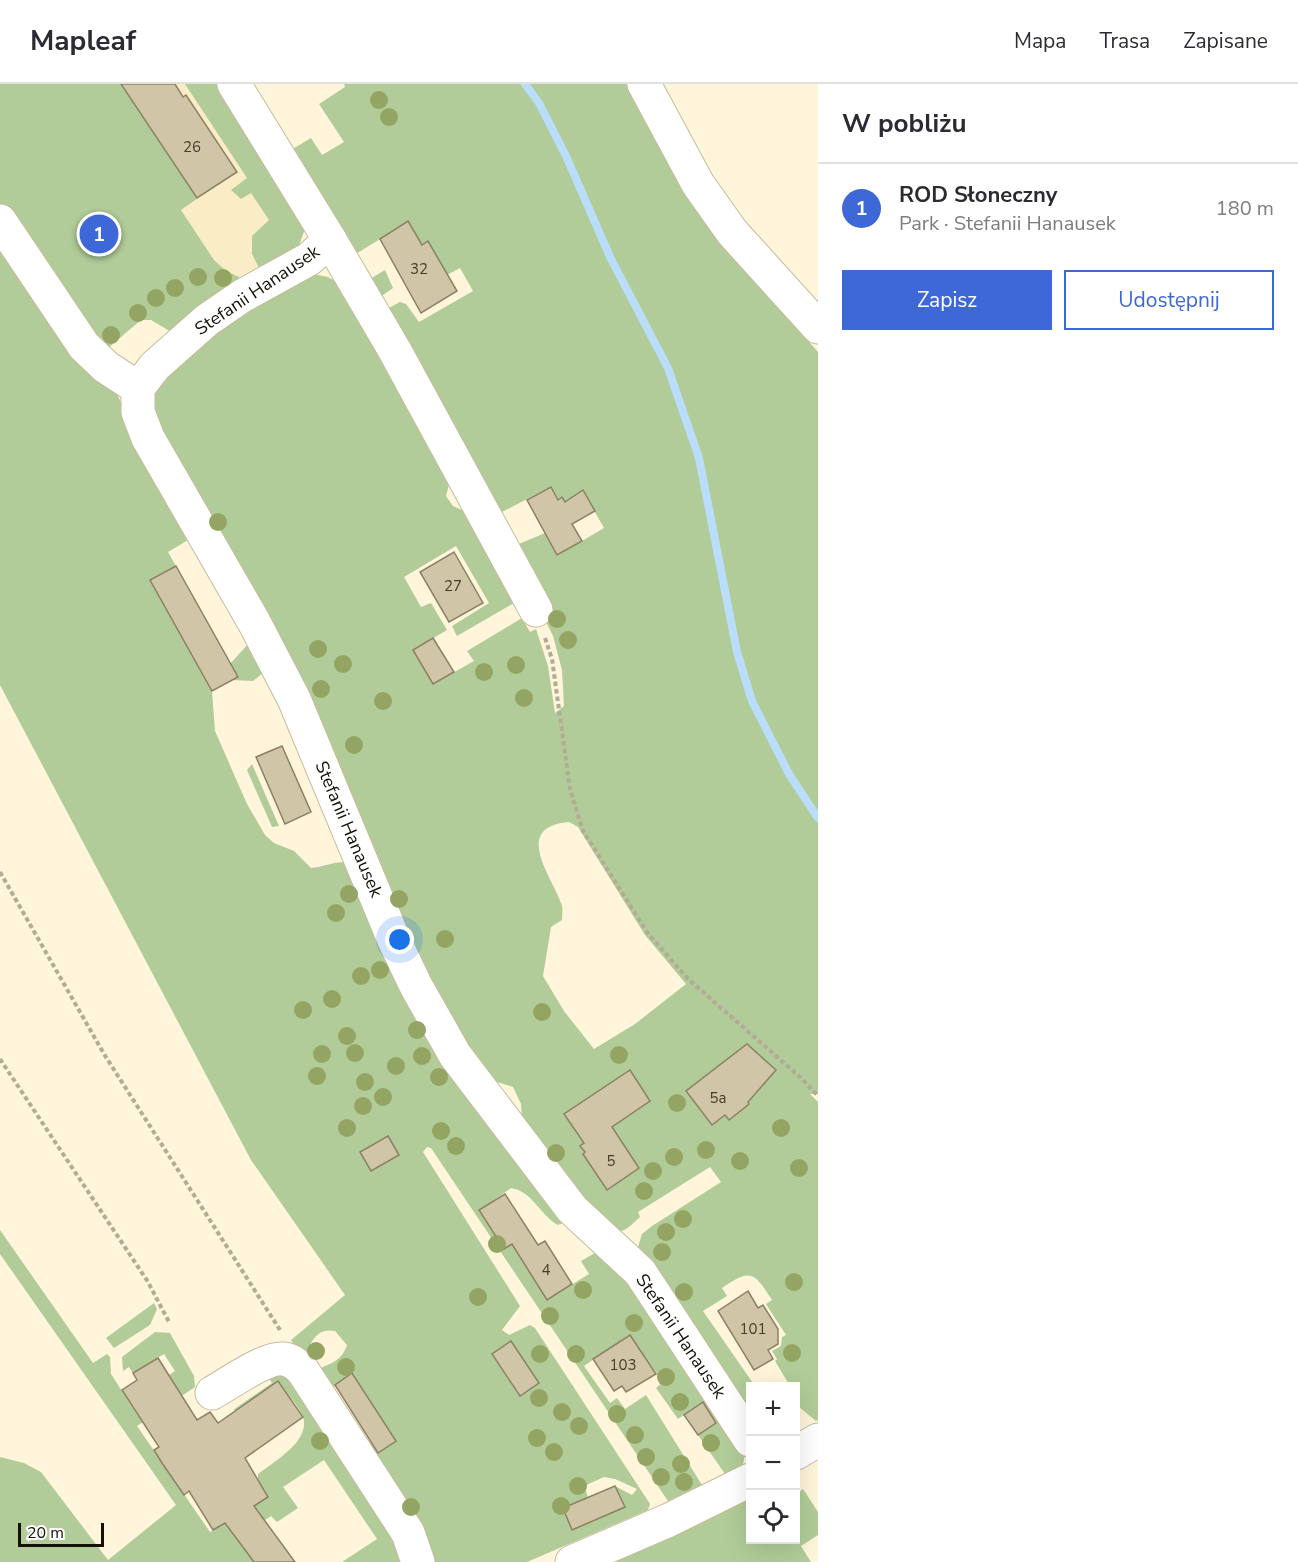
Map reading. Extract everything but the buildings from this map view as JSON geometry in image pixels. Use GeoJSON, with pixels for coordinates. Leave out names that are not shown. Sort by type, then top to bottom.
{"type":"FeatureCollection","features":[{"type":"Feature","properties":{"kind":"street","name":"Stefanii Hanausek"},"geometry":{"type":"LineString","coordinates":[[234,84],[395,351],[536,610]]}},
{"type":"Feature","properties":{"kind":"street"},"geometry":{"type":"LineString","coordinates":[[644,84],[698,184],[732,232],[818,327]]}},
{"type":"Feature","properties":{"kind":"street"},"geometry":{"type":"LineString","coordinates":[[0,221],[84,346],[106,367],[138,388]]}},
{"type":"Feature","properties":{"kind":"street","name":"Stefanii Hanausek"},"geometry":{"type":"LineString","coordinates":[[330,240],[309,259],[242,296],[207,320],[155,366],[138,388],[138,412],[148,438],[254,622],[294,699],[394,940],[416,986],[455,1055],[572,1209],[640,1272],[747,1436]]}},
{"type":"Feature","properties":{"kind":"street"},"geometry":{"type":"LineString","coordinates":[[212,1393],[264,1364],[286,1359],[303,1371],[408,1533],[418,1562]]}},
{"type":"Feature","properties":{"kind":"street"},"geometry":{"type":"LineString","coordinates":[[800,1451],[818,1440]]}},
{"type":"Feature","properties":{"kind":"street"},"geometry":{"type":"LineString","coordinates":[[572,1562],[669,1520],[746,1482]]}},
{"type":"Feature","properties":{"kind":"path"},"geometry":{"type":"LineString","coordinates":[[536,610],[552,659],[570,789],[583,831],[647,932],[688,979],[800,1077],[818,1096]]}},
{"type":"Feature","properties":{"kind":"path"},"geometry":{"type":"LineString","coordinates":[[0,872],[104,1054],[280,1329],[287,1348],[286,1359]]}},
{"type":"Feature","properties":{"kind":"path"},"geometry":{"type":"LineString","coordinates":[[0,1059],[148,1282],[169,1322]]}},
{"type":"Feature","properties":{"kind":"shaded area"},"geometry":{"type":"Polygon","coordinates":[[[98,84],[208,84],[300,229],[258,267],[239,277],[226,271],[214,260],[98,84]]]}},
{"type":"Feature","properties":{"kind":"green space"},"geometry":{"type":"Polygon","coordinates":[[[0,84],[121,84],[198,198],[181,210],[214,260],[226,271],[239,277],[239,281],[173,333],[151,320],[141,320],[101,354],[71,352],[83,369],[90,368],[98,382],[107,381],[113,386],[145,452],[268,669],[253,681],[232,680],[238,676],[230,664],[249,643],[188,540],[168,552],[176,566],[151,580],[212,691],[215,731],[247,804],[265,835],[274,843],[294,851],[311,868],[345,862],[564,1217],[563,1223],[558,1225],[525,1194],[511,1188],[480,1210],[504,1249],[512,1244],[547,1300],[589,1274],[581,1261],[595,1253],[617,1261],[745,1455],[743,1464],[725,1474],[698,1435],[716,1422],[703,1403],[678,1419],[656,1388],[663,1382],[629,1335],[584,1366],[610,1403],[617,1398],[625,1409],[646,1395],[702,1485],[668,1501],[431,1148],[427,1147],[423,1152],[520,1306],[502,1330],[509,1335],[530,1325],[535,1328],[650,1504],[648,1510],[527,1562],[424,1562],[361,1449],[371,1443],[378,1453],[396,1441],[353,1373],[325,1393],[318,1369],[332,1363],[347,1345],[335,1331],[328,1330],[314,1338],[303,1359],[291,1340],[345,1295],[251,1160],[0,685],[0,84]],[[604,1477],[584,1486],[588,1497],[563,1508],[572,1529],[625,1507],[615,1486],[632,1495],[637,1489],[615,1479],[604,1477]]]}},
{"type":"Feature","properties":{"kind":"green space"},"geometry":{"type":"Polygon","coordinates":[[[185,84],[220,84],[305,229],[297,251],[261,272],[252,254],[252,236],[269,220],[251,193],[241,199],[231,190],[247,178],[185,84]]]}},
{"type":"Feature","properties":{"kind":"green space"},"geometry":{"type":"Polygon","coordinates":[[[344,84],[631,84],[760,286],[818,352],[818,1094],[810,1094],[818,1102],[818,1420],[816,1421],[800,1408],[800,1382],[788,1382],[775,1361],[777,1359],[772,1351],[781,1346],[782,1337],[786,1335],[766,1304],[772,1300],[756,1279],[746,1276],[722,1288],[727,1296],[703,1311],[752,1382],[746,1382],[746,1416],[638,1247],[642,1234],[652,1226],[721,1182],[710,1167],[638,1212],[640,1217],[623,1230],[617,1231],[595,1214],[553,1163],[522,1119],[521,1104],[513,1087],[488,1079],[469,1060],[163,448],[150,391],[212,329],[313,274],[328,277],[345,287],[450,481],[446,496],[453,506],[464,511],[514,603],[457,636],[452,626],[489,603],[456,546],[404,577],[421,607],[431,603],[447,630],[413,650],[433,684],[474,661],[467,651],[522,618],[530,632],[536,629],[548,666],[555,713],[564,706],[562,670],[553,636],[535,599],[519,544],[545,533],[558,555],[604,528],[583,491],[565,502],[562,497],[558,500],[550,487],[502,512],[494,510],[387,309],[400,302],[406,304],[419,322],[473,291],[460,268],[447,275],[422,245],[408,222],[354,255],[291,150],[311,138],[322,155],[344,142],[319,104],[345,87],[344,84]],[[569,822],[551,826],[542,833],[539,844],[540,856],[562,906],[562,920],[551,927],[543,976],[564,1011],[594,1049],[635,1024],[686,984],[645,935],[578,827],[569,822]]]}},
{"type":"Feature","properties":{"kind":"green space"},"geometry":{"type":"Polygon","coordinates":[[[385,270],[393,288],[380,297],[370,279],[385,270]]]}},
{"type":"Feature","properties":{"kind":"green space"},"geometry":{"type":"Polygon","coordinates":[[[252,764],[279,826],[272,827],[247,770],[252,764]]]}},
{"type":"Feature","properties":{"kind":"green space"},"geometry":{"type":"Polygon","coordinates":[[[0,1230],[93,1363],[107,1354],[110,1357],[111,1374],[138,1416],[178,1390],[169,1375],[175,1371],[164,1354],[133,1373],[129,1367],[123,1371],[122,1357],[155,1332],[170,1333],[194,1376],[195,1387],[137,1426],[210,1532],[268,1497],[258,1479],[258,1474],[289,1450],[301,1434],[304,1426],[301,1412],[278,1382],[237,1410],[233,1410],[272,1383],[266,1374],[284,1369],[412,1562],[342,1562],[377,1539],[324,1460],[283,1487],[298,1508],[277,1522],[271,1516],[237,1539],[254,1562],[0,1562],[0,1457],[24,1463],[41,1472],[108,1560],[176,1505],[0,1254],[0,1230]]]}},
{"type":"Feature","properties":{"kind":"green space"},"geometry":{"type":"Polygon","coordinates":[[[154,1303],[157,1309],[150,1325],[114,1348],[106,1338],[154,1303]]]}},
{"type":"Feature","properties":{"kind":"green space"},"geometry":{"type":"Polygon","coordinates":[[[803,1489],[818,1512],[818,1535],[801,1546],[811,1562],[603,1562],[746,1495],[746,1544],[800,1544],[800,1491],[803,1489]]]}},
{"type":"Feature","properties":{"kind":"waterway"},"geometry":{"type":"LineString","coordinates":[[525,84],[539,103],[566,156],[611,259],[668,368],[699,458],[737,652],[752,701],[789,774],[818,818]]}},
{"type":"Feature","properties":{"kind":"place","name":"ROD Słoneczny"},"geometry":{"type":"Point","coordinates":[99,234]}}]}
